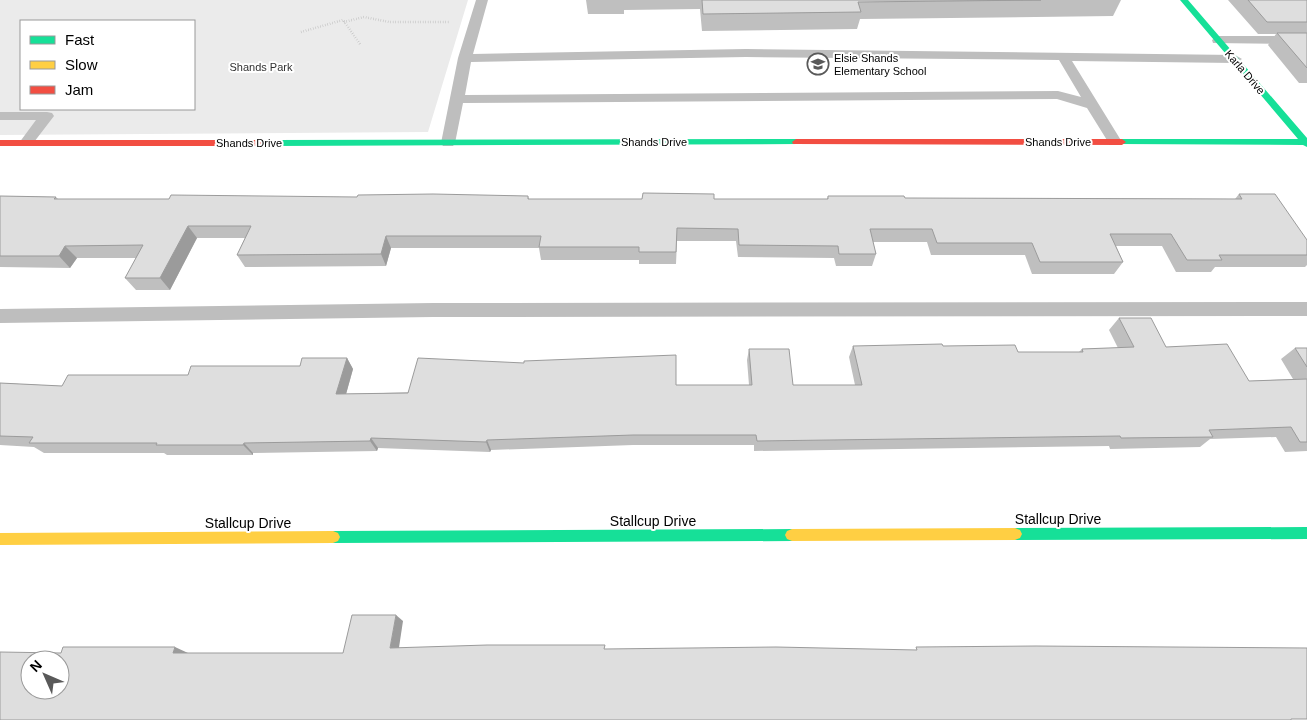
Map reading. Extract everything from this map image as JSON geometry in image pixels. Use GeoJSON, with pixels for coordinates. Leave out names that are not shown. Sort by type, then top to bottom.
{"type":"FeatureCollection","features":[{"type":"Feature","properties":{"kind":"street","name":"Karla Drive"},"geometry":{"type":"LineString","coordinates":[[1184,0],[1306,143]]}},
{"type":"Feature","properties":{"kind":"street","name":"Shands Drive"},"geometry":{"type":"LineString","coordinates":[[0,143],[1306,143]]}},
{"type":"Feature","properties":{"kind":"street","name":"Stallcup Drive"},"geometry":{"type":"LineString","coordinates":[[0,539],[1307,533]]}},
{"type":"Feature","properties":{"kind":"lane"},"geometry":{"type":"LineString","coordinates":[[448,143],[465,58],[482,0]]}},
{"type":"Feature","properties":{"kind":"lane"},"geometry":{"type":"LineString","coordinates":[[1218,40],[1307,40]]}},
{"type":"Feature","properties":{"kind":"lane"},"geometry":{"type":"LineString","coordinates":[[465,58],[783,53],[990,54],[1064,58],[1234,59]]}},
{"type":"Feature","properties":{"kind":"lane"},"geometry":{"type":"LineString","coordinates":[[1064,58],[1115,142]]}},
{"type":"Feature","properties":{"kind":"lane"},"geometry":{"type":"LineString","coordinates":[[456,99],[1058,95],[1093,105]]}},
{"type":"Feature","properties":{"kind":"lane"},"geometry":{"type":"LineString","coordinates":[[0,116],[47,116],[26,143]]}},
{"type":"Feature","properties":{"kind":"lane"},"geometry":{"type":"LineString","coordinates":[[0,316],[452,310],[1307,309]]}},
{"type":"Feature","properties":{"kind":"path"},"geometry":{"type":"LineString","coordinates":[[301,32],[343,20],[344,22],[364,17],[389,22],[457,22]]}},
{"type":"Feature","properties":{"kind":"path"},"geometry":{"type":"LineString","coordinates":[[344,22],[360,44]]}},
{"type":"Feature","properties":{"kind":"green space","name":"Shands Park"},"geometry":{"type":"Polygon","coordinates":[[[0,0],[468,0],[428,132],[0,135],[0,0]]]}},
{"type":"Feature","properties":{"kind":"building"},"geometry":{"type":"Polygon","coordinates":[[[702,0],[1041,0],[858,2],[861,12],[703,14],[702,0]]]}},
{"type":"Feature","properties":{"kind":"building"},"geometry":{"type":"Polygon","coordinates":[[[1248,0],[1307,0],[1307,22],[1267,22],[1248,0]]]}},
{"type":"Feature","properties":{"kind":"building"},"geometry":{"type":"Polygon","coordinates":[[[1277,33],[1307,33],[1307,68],[1277,33]]]}},
{"type":"Feature","properties":{"kind":"building"},"geometry":{"type":"Polygon","coordinates":[[[643,193],[714,194],[714,199],[828,199],[828,196],[904,196],[905,198],[1242,199],[1239,194],[1275,194],[1307,240],[1307,255],[1219,255],[1222,260],[1187,260],[1171,234],[1110,234],[1123,262],[1040,262],[1032,243],[937,243],[932,229],[870,229],[876,254],[839,254],[838,246],[739,245],[738,229],[677,228],[676,252],[639,252],[639,247],[539,247],[541,236],[386,236],[381,254],[237,255],[251,226],[188,226],[160,278],[125,278],[143,245],[65,246],[59,256],[0,256],[0,196],[56,197],[54,199],[169,199],[171,195],[357,197],[358,195],[433,194],[528,196],[528,199],[642,199],[643,193]]]}},
{"type":"Feature","properties":{"kind":"building"},"geometry":{"type":"Polygon","coordinates":[[[1119,318],[1151,318],[1166,347],[1227,344],[1249,381],[1307,379],[1307,442],[1300,442],[1291,427],[1209,430],[1213,437],[1121,438],[1120,436],[757,441],[756,435],[633,435],[487,440],[486,442],[371,438],[370,441],[244,443],[243,445],[29,443],[33,437],[0,436],[0,383],[62,386],[68,375],[188,375],[191,366],[300,366],[302,358],[347,358],[336,394],[408,393],[418,358],[524,363],[524,361],[676,355],[676,385],[752,385],[749,349],[789,349],[793,385],[862,385],[853,346],[1015,345],[1018,352],[1083,352],[1082,349],[1134,347],[1119,318]]]}},
{"type":"Feature","properties":{"kind":"building"},"geometry":{"type":"Polygon","coordinates":[[[1295,348],[1307,348],[1307,367],[1295,348]]]}},
{"type":"Feature","properties":{"kind":"building"},"geometry":{"type":"Polygon","coordinates":[[[352,615],[396,615],[390,648],[487,645],[605,645],[604,649],[776,647],[917,650],[916,647],[1036,646],[1307,648],[1307,719],[0,720],[0,652],[20,652],[20,700],[70,700],[70,650],[62,650],[63,647],[175,647],[173,653],[343,653],[352,615]]]}},
{"type":"Feature","properties":{"kind":"traffic: fast"},"geometry":{"type":"LineString","coordinates":[[1184,0],[1307,144]]}},
{"type":"Feature","properties":{"kind":"traffic: fast"},"geometry":{"type":"LineString","coordinates":[[274,143],[796,142]]}},
{"type":"Feature","properties":{"kind":"traffic: fast"},"geometry":{"type":"LineString","coordinates":[[1122,142],[1307,142]]}},
{"type":"Feature","properties":{"kind":"traffic: fast"},"geometry":{"type":"LineString","coordinates":[[1015,534],[1307,533]]}},
{"type":"Feature","properties":{"kind":"traffic: fast"},"geometry":{"type":"LineString","coordinates":[[333,537],[792,535]]}},
{"type":"Feature","properties":{"kind":"traffic: slow"},"geometry":{"type":"LineString","coordinates":[[792,535],[1015,534]]}},
{"type":"Feature","properties":{"kind":"traffic: slow"},"geometry":{"type":"LineString","coordinates":[[0,539],[333,537]]}},
{"type":"Feature","properties":{"kind":"traffic: jam"},"geometry":{"type":"LineString","coordinates":[[796,142],[1122,142]]}},
{"type":"Feature","properties":{"kind":"traffic: jam"},"geometry":{"type":"LineString","coordinates":[[0,143],[274,143]]}},
{"type":"Feature","properties":{"kind":"place","name":"Elsie Shands Elementary School"},"geometry":{"type":"Point","coordinates":[818,64]}}]}
